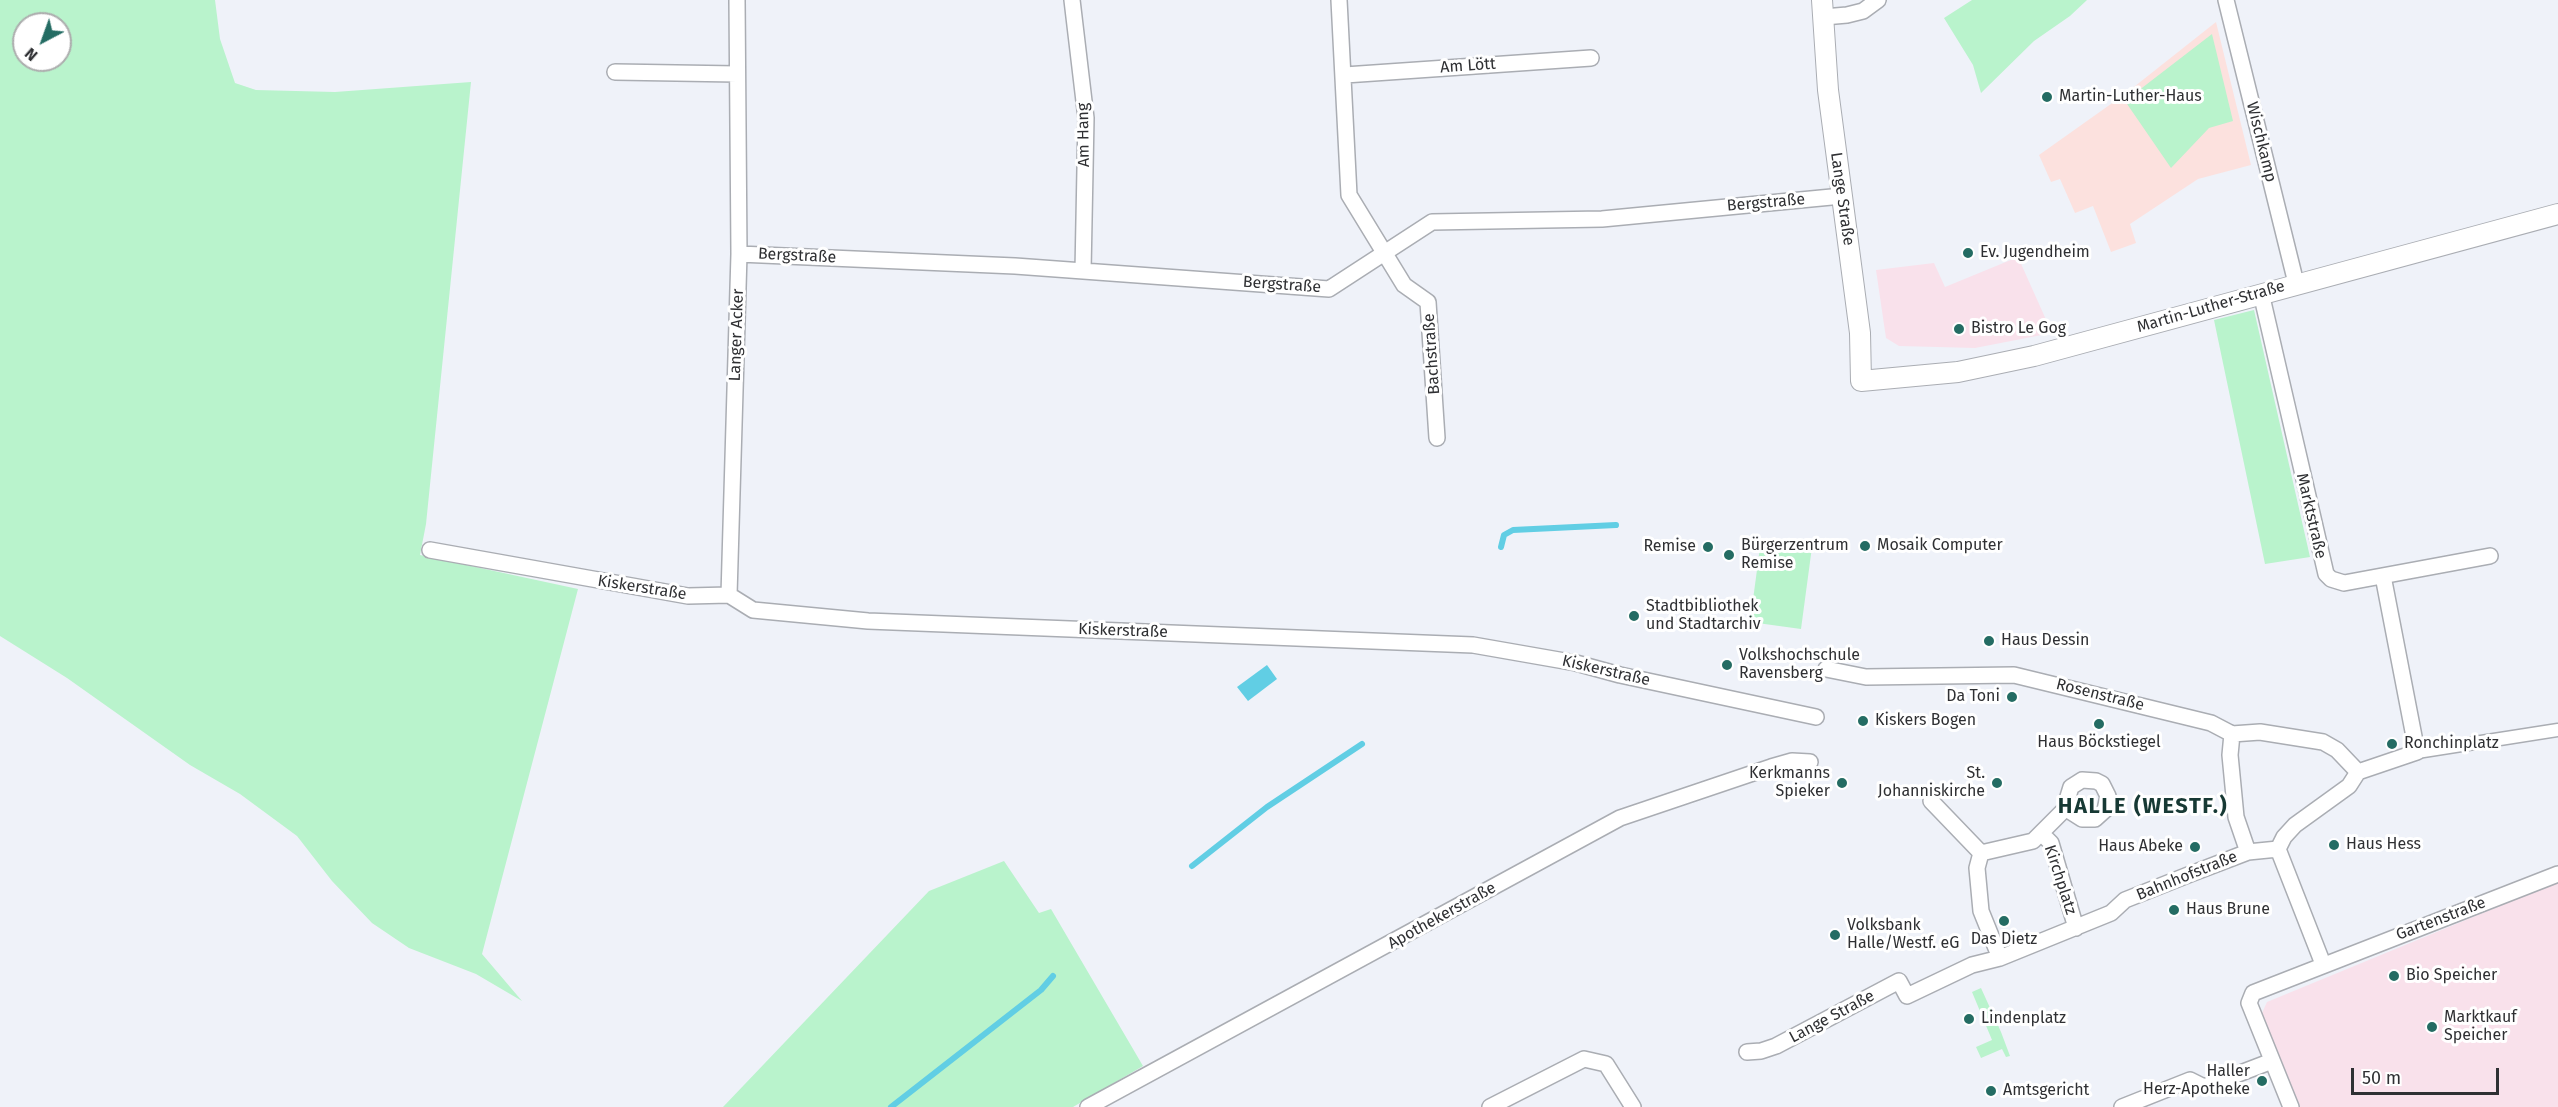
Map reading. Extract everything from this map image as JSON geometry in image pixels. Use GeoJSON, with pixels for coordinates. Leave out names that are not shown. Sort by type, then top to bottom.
{"type":"FeatureCollection","features":[{"type":"Feature","properties":{"kind":"street","name":"Langer Acker"},"geometry":{"type":"LineString","coordinates":[[729,595],[739,254],[737,0]]}},
{"type":"Feature","properties":{"kind":"street","name":"Am Hang"},"geometry":{"type":"LineString","coordinates":[[1072,0],[1086,118],[1083,271]]}},
{"type":"Feature","properties":{"kind":"street"},"geometry":{"type":"LineString","coordinates":[[1340,0],[1349,195],[1384,253]]}},
{"type":"Feature","properties":{"kind":"street"},"geometry":{"type":"LineString","coordinates":[[1823,9],[1847,15],[1863,11],[1878,0]]}},
{"type":"Feature","properties":{"kind":"street","name":"Wischkamp"},"geometry":{"type":"LineString","coordinates":[[2226,0],[2296,283]]}},
{"type":"Feature","properties":{"kind":"street","name":"Lange Straße"},"geometry":{"type":"LineString","coordinates":[[1823,9],[1828,90],[1860,333],[1861,381]]}},
{"type":"Feature","properties":{"kind":"street","name":"Am Lött"},"geometry":{"type":"LineString","coordinates":[[1345,75],[1591,57]]}},
{"type":"Feature","properties":{"kind":"street"},"geometry":{"type":"LineString","coordinates":[[615,72],[737,74]]}},
{"type":"Feature","properties":{"kind":"street","name":"Bergstraße"},"geometry":{"type":"LineString","coordinates":[[739,254],[1083,271],[1329,289],[1432,222],[1602,219],[1842,196]]}},
{"type":"Feature","properties":{"kind":"street","name":"Martin-Luther-Straße"},"geometry":{"type":"LineString","coordinates":[[1861,381],[1958,372],[2034,356],[2296,283],[2558,214]]}},
{"type":"Feature","properties":{"kind":"street","name":"Bachstraße"},"geometry":{"type":"LineString","coordinates":[[1384,253],[1404,285],[1428,302],[1437,438]]}},
{"type":"Feature","properties":{"kind":"street","name":"Marktstraße"},"geometry":{"type":"LineString","coordinates":[[2261,293],[2323,568],[2331,579],[2337,582],[2383,576],[2490,556]]}},
{"type":"Feature","properties":{"kind":"street","name":"Kiskerstraße"},"geometry":{"type":"LineString","coordinates":[[430,550],[688,596],[729,595],[753,609],[868,621],[1473,645],[1576,663],[1620,675],[1816,717]]}},
{"type":"Feature","properties":{"kind":"street"},"geometry":{"type":"LineString","coordinates":[[2383,576],[2417,752]]}},
{"type":"Feature","properties":{"kind":"street","name":"Rosenstraße"},"geometry":{"type":"LineString","coordinates":[[1826,669],[1866,677],[2014,675],[2211,723],[2232,734],[2260,732],[2323,742],[2337,750],[2358,772]]}},
{"type":"Feature","properties":{"kind":"street"},"geometry":{"type":"LineString","coordinates":[[2324,964],[2278,849],[2284,837],[2295,825],[2349,786],[2358,772],[2417,752],[2558,730]]}},
{"type":"Feature","properties":{"kind":"street"},"geometry":{"type":"LineString","coordinates":[[2232,734],[2230,754],[2236,817],[2248,852]]}},
{"type":"Feature","properties":{"kind":"street","name":"Apothekerstraße"},"geometry":{"type":"LineString","coordinates":[[1088,1107],[1620,818],[1771,766],[1792,761],[1810,762]]}},
{"type":"Feature","properties":{"kind":"street"},"geometry":{"type":"LineString","coordinates":[[1931,801],[1981,853],[1977,868],[1981,911],[2000,957]]}},
{"type":"Feature","properties":{"kind":"street","name":"Kirchplatz"},"geometry":{"type":"LineString","coordinates":[[1981,853],[2033,842],[2068,806]]}},
{"type":"Feature","properties":{"kind":"street","name":"Kirchplatz"},"geometry":{"type":"LineString","coordinates":[[2041,833],[2051,843],[2076,928]]}},
{"type":"Feature","properties":{"kind":"street","name":"Bahnhofstraße"},"geometry":{"type":"LineString","coordinates":[[1907,996],[1972,965],[2000,957],[2111,913],[2125,900],[2248,852],[2278,849]]}},
{"type":"Feature","properties":{"kind":"street","name":"Gartenstraße"},"geometry":{"type":"LineString","coordinates":[[2290,1107],[2249,1003],[2253,993],[2558,874]]}},
{"type":"Feature","properties":{"kind":"street","name":"Lange Straße"},"geometry":{"type":"LineString","coordinates":[[1747,1052],[1761,1051],[1776,1046],[1899,981],[1907,996]]}},
{"type":"Feature","properties":{"kind":"street"},"geometry":{"type":"LineString","coordinates":[[1490,1107],[1584,1059],[1606,1064],[1633,1107]]}},
{"type":"Feature","properties":{"kind":"street"},"geometry":{"type":"LineString","coordinates":[[2122,1107],[2190,1080],[2204,1087],[2272,1061]]}},
{"type":"Feature","properties":{"kind":"shaded area"},"geometry":{"type":"Polygon","coordinates":[[[2216,22],[2251,165],[2198,179],[2130,224],[2136,243],[2111,252],[2093,206],[2075,213],[2060,179],[2051,182],[2039,155],[2125,94],[2216,22]]]}},
{"type":"Feature","properties":{"kind":"shaded area"},"geometry":{"type":"Polygon","coordinates":[[[2018,257],[2052,333],[1975,348],[1899,346],[1886,338],[1876,270],[1934,263],[1945,287],[2018,257]]]}},
{"type":"Feature","properties":{"kind":"shaded area"},"geometry":{"type":"Polygon","coordinates":[[[2558,882],[2558,1107],[2298,1107],[2263,1020],[2262,1013],[2267,1002],[2558,882]]]}},
{"type":"Feature","properties":{"kind":"green space"},"geometry":{"type":"Polygon","coordinates":[[[0,0],[215,0],[220,39],[235,83],[256,90],[335,92],[471,82],[426,524],[420,555],[578,589],[482,954],[522,1001],[476,974],[409,948],[372,923],[332,881],[297,836],[240,794],[190,765],[67,678],[0,636],[0,0]]]}},
{"type":"Feature","properties":{"kind":"green space"},"geometry":{"type":"Polygon","coordinates":[[[1972,0],[2087,0],[2070,16],[2034,41],[1981,93],[1973,65],[1944,18],[1972,0]]]}},
{"type":"Feature","properties":{"kind":"green space"},"geometry":{"type":"Polygon","coordinates":[[[2212,34],[2233,121],[2209,128],[2171,168],[2125,101],[2212,34]]]}},
{"type":"Feature","properties":{"kind":"green space"},"geometry":{"type":"Polygon","coordinates":[[[2254,310],[2310,557],[2265,564],[2214,320],[2254,310]]]}},
{"type":"Feature","properties":{"kind":"green space"},"geometry":{"type":"Polygon","coordinates":[[[1761,540],[1812,547],[1801,629],[1750,622],[1761,540]]]}},
{"type":"Feature","properties":{"kind":"green space"},"geometry":{"type":"Polygon","coordinates":[[[1004,861],[1039,913],[1051,909],[1143,1066],[1073,1107],[723,1107],[929,891],[1004,861]]]}},
{"type":"Feature","properties":{"kind":"green space"},"geometry":{"type":"Polygon","coordinates":[[[1981,988],[2010,1056],[2006,1057],[2002,1049],[1981,1058],[1976,1047],[1992,1040],[1972,992],[1981,988]]]}},
{"type":"Feature","properties":{"kind":"water"},"geometry":{"type":"Polygon","coordinates":[[[1267,665],[1277,679],[1248,701],[1237,687],[1267,665]]]}},
{"type":"Feature","properties":{"kind":"waterway"},"geometry":{"type":"LineString","coordinates":[[1501,547],[1504,535],[1513,530],[1616,525]]}},
{"type":"Feature","properties":{"kind":"waterway"},"geometry":{"type":"LineString","coordinates":[[1192,866],[1267,807],[1362,744]]}},
{"type":"Feature","properties":{"kind":"waterway"},"geometry":{"type":"LineString","coordinates":[[891,1107],[1041,990],[1053,976]]}},
{"type":"Feature","properties":{"kind":"place","name":"Martin-Luther-Haus"},"geometry":{"type":"Point","coordinates":[2047,97]}},
{"type":"Feature","properties":{"kind":"place","name":"Ev. Jugendheim"},"geometry":{"type":"Point","coordinates":[1968,253]}},
{"type":"Feature","properties":{"kind":"place","name":"Bistro Le Gog"},"geometry":{"type":"Point","coordinates":[1959,329]}},
{"type":"Feature","properties":{"kind":"place","name":"Mosaik Computer"},"geometry":{"type":"Point","coordinates":[1865,546]}},
{"type":"Feature","properties":{"kind":"place","name":"Remise"},"geometry":{"type":"Point","coordinates":[1708,547]}},
{"type":"Feature","properties":{"kind":"place","name":"Bürgerzentrum Remise"},"geometry":{"type":"Point","coordinates":[1729,555]}},
{"type":"Feature","properties":{"kind":"place","name":"Stadtbibliothek und Stadtarchiv"},"geometry":{"type":"Point","coordinates":[1634,616]}},
{"type":"Feature","properties":{"kind":"place","name":"Haus Dessin"},"geometry":{"type":"Point","coordinates":[1989,641]}},
{"type":"Feature","properties":{"kind":"place","name":"Volkshochschule Ravensberg"},"geometry":{"type":"Point","coordinates":[1727,665]}},
{"type":"Feature","properties":{"kind":"place","name":"Da Toni"},"geometry":{"type":"Point","coordinates":[2012,697]}},
{"type":"Feature","properties":{"kind":"place","name":"Kiskers Bogen"},"geometry":{"type":"Point","coordinates":[1863,721]}},
{"type":"Feature","properties":{"kind":"place","name":"Haus Böckstiegel"},"geometry":{"type":"Point","coordinates":[2099,724]}},
{"type":"Feature","properties":{"kind":"place","name":"Ronchinplatz"},"geometry":{"type":"Point","coordinates":[2392,744]}},
{"type":"Feature","properties":{"kind":"place","name":"Kerkmanns Spieker"},"geometry":{"type":"Point","coordinates":[1842,783]}},
{"type":"Feature","properties":{"kind":"place","name":"St. Johanniskirche"},"geometry":{"type":"Point","coordinates":[1997,783]}},
{"type":"Feature","properties":{"kind":"place","name":"Haus Hess"},"geometry":{"type":"Point","coordinates":[2334,845]}},
{"type":"Feature","properties":{"kind":"place","name":"Haus Abeke"},"geometry":{"type":"Point","coordinates":[2195,847]}},
{"type":"Feature","properties":{"kind":"place","name":"Haus Brune"},"geometry":{"type":"Point","coordinates":[2174,910]}},
{"type":"Feature","properties":{"kind":"place","name":"Das Dietz"},"geometry":{"type":"Point","coordinates":[2004,921]}},
{"type":"Feature","properties":{"kind":"place","name":"Volksbank Halle/Westf. eG"},"geometry":{"type":"Point","coordinates":[1835,935]}},
{"type":"Feature","properties":{"kind":"place","name":"Bio Speicher"},"geometry":{"type":"Point","coordinates":[2394,976]}},
{"type":"Feature","properties":{"kind":"place","name":"Lindenplatz"},"geometry":{"type":"Point","coordinates":[1969,1019]}},
{"type":"Feature","properties":{"kind":"place","name":"Marktkauf Speicher"},"geometry":{"type":"Point","coordinates":[2432,1027]}},
{"type":"Feature","properties":{"kind":"place","name":"Haller Herz-Apotheke"},"geometry":{"type":"Point","coordinates":[2262,1081]}},
{"type":"Feature","properties":{"kind":"place","name":"Amtsgericht"},"geometry":{"type":"Point","coordinates":[1991,1091]}},
{"type":"Feature","properties":{"kind":"district","name":"HALLE (WESTF.)"},"geometry":{"type":"Point","coordinates":[2143,807]}}]}
